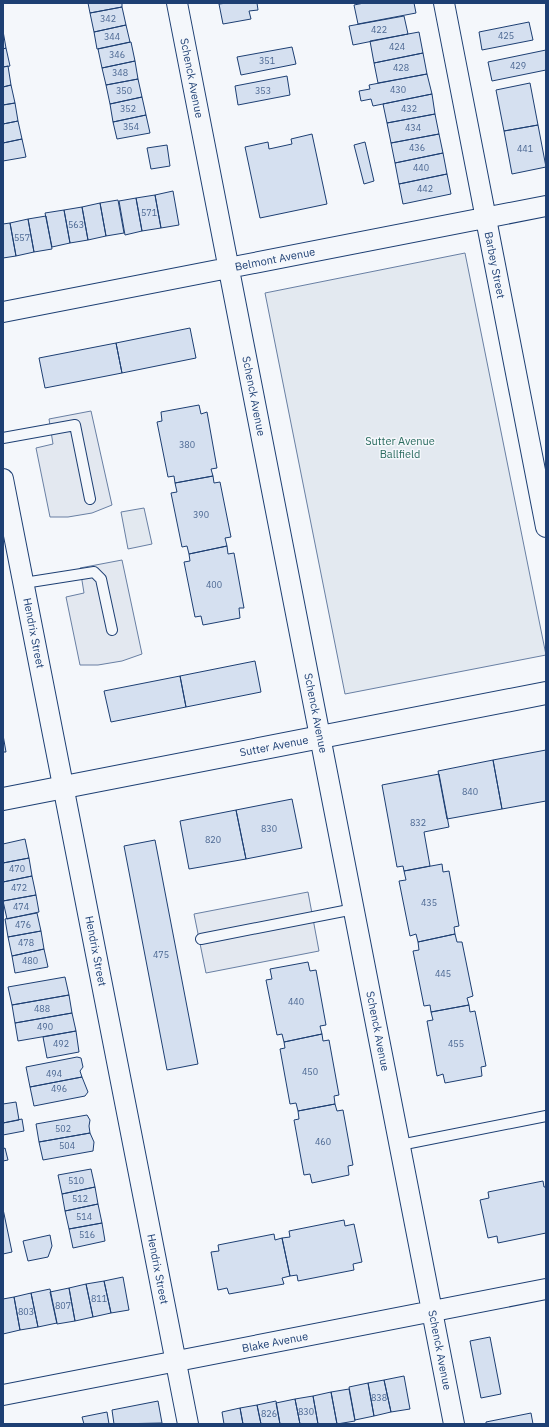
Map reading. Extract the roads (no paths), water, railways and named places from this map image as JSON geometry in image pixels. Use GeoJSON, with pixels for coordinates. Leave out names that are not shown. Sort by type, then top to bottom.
{"type":"FeatureCollection","features":[{"type":"Feature","properties":{"kind":"street","name":"Schenck Avenue"},"geometry":{"type":"LineString","coordinates":[[177,3],[454,1424]]}},
{"type":"Feature","properties":{"kind":"street","name":"Barbey Street"},"geometry":{"type":"LineString","coordinates":[[444,3],[546,527]]}},
{"type":"Feature","properties":{"kind":"street","name":"Belmont Avenue"},"geometry":{"type":"LineString","coordinates":[[3,312],[546,206]]}},
{"type":"Feature","properties":{"kind":"street","name":"Hendrix Street"},"geometry":{"type":"LineString","coordinates":[[3,479],[188,1424]]}},
{"type":"Feature","properties":{"kind":"street","name":"Sutter Avenue"},"geometry":{"type":"LineString","coordinates":[[3,799],[546,693]]}},
{"type":"Feature","properties":{"kind":"street","name":"Blake Avenue"},"geometry":{"type":"LineString","coordinates":[[3,1394],[546,1289]]}},
{"type":"Feature","properties":{"kind":"lane"},"geometry":{"type":"LineString","coordinates":[[3,438],[75,425],[90,500]]}},
{"type":"Feature","properties":{"kind":"lane"},"geometry":{"type":"LineString","coordinates":[[24,583],[94,572],[101,579],[112,630]]}},
{"type":"Feature","properties":{"kind":"lane"},"geometry":{"type":"LineString","coordinates":[[201,939],[354,909]]}},
{"type":"Feature","properties":{"kind":"lane"},"geometry":{"type":"LineString","coordinates":[[400,1145],[546,1116]]}},
{"type":"Feature","properties":{"kind":"park label","name":"Sutter Avenue Ballfield"},"geometry":{"type":"Point","coordinates":[400,447]}}]}
